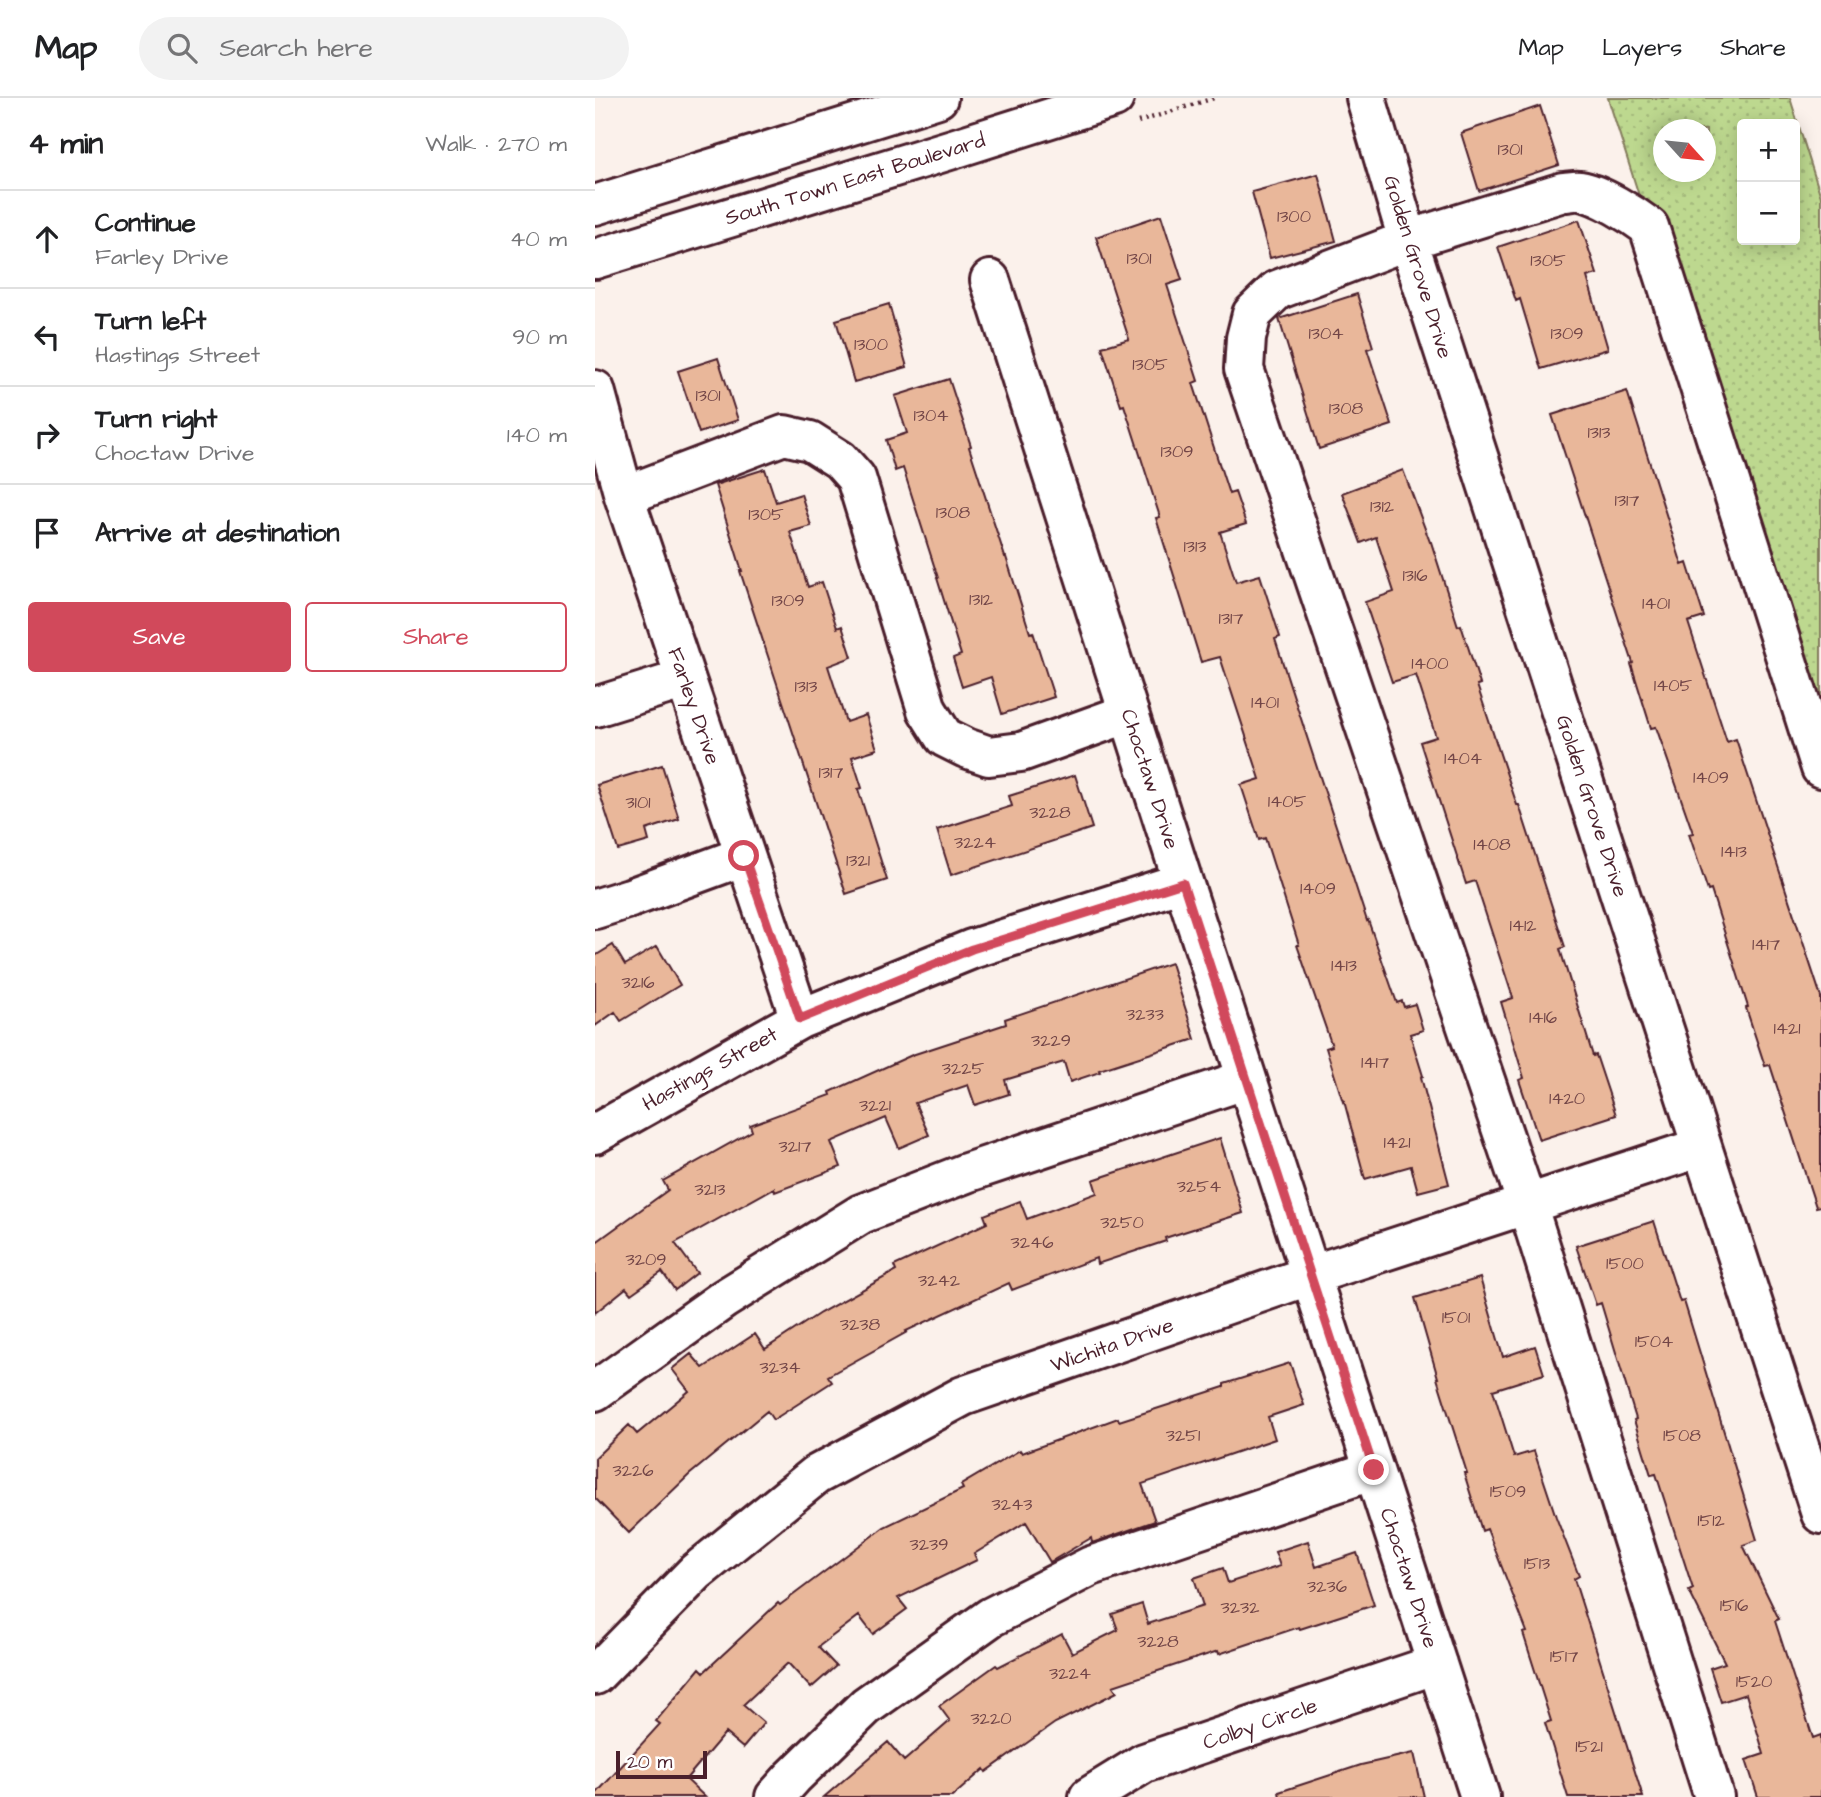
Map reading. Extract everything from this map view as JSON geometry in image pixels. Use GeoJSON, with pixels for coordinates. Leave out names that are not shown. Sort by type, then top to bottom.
{"type":"FeatureCollection","features":[{"type":"Feature","properties":{"kind":"street"},"geometry":{"type":"LineString","coordinates":[[595,205],[939,98]]}},
{"type":"Feature","properties":{"kind":"street","name":"South Town East Boulevard"},"geometry":{"type":"LineString","coordinates":[[595,258],[1114,98]]}},
{"type":"Feature","properties":{"kind":"street","name":"Golden Grove Drive"},"geometry":{"type":"LineString","coordinates":[[1366,98],[1408,240],[1821,1514]]}},
{"type":"Feature","properties":{"kind":"street"},"geometry":{"type":"LineString","coordinates":[[1714,1797],[1527,1204],[1244,369],[1246,338],[1252,314],[1277,290],[1408,240],[1563,192],[1581,191],[1630,212],[1650,227],[1821,768]]}},
{"type":"Feature","properties":{"kind":"street","name":"Choctaw Drive"},"geometry":{"type":"LineString","coordinates":[[990,280],[1479,1797]]}},
{"type":"Feature","properties":{"kind":"street","name":"Farley Drive"},"geometry":{"type":"LineString","coordinates":[[595,390],[624,495],[800,1019]]}},
{"type":"Feature","properties":{"kind":"street"},"geometry":{"type":"LineString","coordinates":[[624,495],[784,435],[810,441],[840,460],[856,478],[927,710],[944,737],[989,756],[1020,752],[1129,713]]}},
{"type":"Feature","properties":{"kind":"street"},"geometry":{"type":"LineString","coordinates":[[595,707],[685,679]]}},
{"type":"Feature","properties":{"kind":"street"},"geometry":{"type":"LineString","coordinates":[[595,909],[744,856]]}},
{"type":"Feature","properties":{"kind":"street","name":"Hastings Street"},"geometry":{"type":"LineString","coordinates":[[595,1134],[800,1019],[972,949],[1183,883]]}},
{"type":"Feature","properties":{"kind":"street"},"geometry":{"type":"LineString","coordinates":[[595,1391],[724,1299],[861,1214],[966,1173],[1247,1079]]}},
{"type":"Feature","properties":{"kind":"street","name":"Wichita Drive"},"geometry":{"type":"LineString","coordinates":[[595,1675],[696,1572],[816,1475],[963,1396],[1311,1275],[1702,1147]]}},
{"type":"Feature","properties":{"kind":"street"},"geometry":{"type":"LineString","coordinates":[[775,1797],[866,1706],[991,1617],[1091,1566],[1374,1470]]}},
{"type":"Feature","properties":{"kind":"street","name":"Colby Circle"},"geometry":{"type":"LineString","coordinates":[[1089,1797],[1144,1763],[1437,1664]]}},
{"type":"Feature","properties":{"kind":"green space"},"geometry":{"type":"Polygon","coordinates":[[[1608,98],[1790,98],[1797,119],[1737,119],[1737,245],[1800,245],[1800,130],[1821,197],[1821,768],[1608,98]]]}},
{"type":"Feature","properties":{"kind":"building"},"geometry":{"type":"Polygon","coordinates":[[[1540,106],[1559,165],[1479,191],[1461,133],[1540,106]]]}},
{"type":"Feature","properties":{"kind":"building"},"geometry":{"type":"Polygon","coordinates":[[[1318,174],[1336,241],[1270,258],[1252,192],[1318,174]]]}},
{"type":"Feature","properties":{"kind":"building"},"geometry":{"type":"Polygon","coordinates":[[[1161,215],[1182,280],[1167,285],[1198,381],[1193,383],[1229,494],[1235,492],[1246,524],[1220,532],[1236,582],[1260,575],[1280,637],[1275,639],[1367,921],[1397,1003],[1402,1001],[1404,1007],[1415,1004],[1423,1030],[1410,1034],[1449,1184],[1418,1192],[1411,1166],[1365,1179],[1344,1101],[1326,1048],[1332,1046],[1297,945],[1265,838],[1259,840],[1241,785],[1260,779],[1220,657],[1201,662],[1156,518],[1160,517],[1102,347],[1129,339],[1096,237],[1161,215]]]}},
{"type":"Feature","properties":{"kind":"building"},"geometry":{"type":"Polygon","coordinates":[[[1579,220],[1597,274],[1587,277],[1608,349],[1541,369],[1520,299],[1516,301],[1498,247],[1579,220]]]}},
{"type":"Feature","properties":{"kind":"building"},"geometry":{"type":"Polygon","coordinates":[[[1357,294],[1373,347],[1367,349],[1392,425],[1319,449],[1279,319],[1357,294]]]}},
{"type":"Feature","properties":{"kind":"building"},"geometry":{"type":"Polygon","coordinates":[[[889,304],[907,367],[854,382],[836,320],[889,304]]]}},
{"type":"Feature","properties":{"kind":"building"},"geometry":{"type":"Polygon","coordinates":[[[718,358],[738,420],[699,433],[678,371],[718,358]]]}},
{"type":"Feature","properties":{"kind":"building"},"geometry":{"type":"Polygon","coordinates":[[[949,379],[1030,633],[1033,632],[1054,697],[1002,714],[991,677],[962,687],[953,658],[961,655],[938,578],[903,468],[895,471],[886,440],[907,433],[895,396],[949,379]]]}},
{"type":"Feature","properties":{"kind":"building"},"geometry":{"type":"Polygon","coordinates":[[[1627,391],[1682,565],[1687,563],[1704,617],[1688,622],[1727,742],[1736,739],[1821,997],[1821,1206],[1816,1207],[1770,1065],[1765,1066],[1711,890],[1708,891],[1689,834],[1693,833],[1656,727],[1651,728],[1631,664],[1633,663],[1552,415],[1627,391]]]}},
{"type":"Feature","properties":{"kind":"building"},"geometry":{"type":"Polygon","coordinates":[[[765,469],[776,502],[801,494],[811,526],[790,532],[808,587],[822,582],[837,628],[842,626],[852,657],[828,666],[846,722],[866,715],[877,749],[852,757],[862,788],[858,789],[887,880],[846,894],[740,571],[715,485],[765,469]]]}},
{"type":"Feature","properties":{"kind":"building"},"geometry":{"type":"Polygon","coordinates":[[[1403,470],[1431,542],[1458,626],[1461,625],[1480,684],[1477,685],[1565,947],[1560,949],[1593,1056],[1596,1055],[1616,1115],[1539,1140],[1519,1080],[1524,1078],[1501,1002],[1513,998],[1475,881],[1466,884],[1420,742],[1436,737],[1416,675],[1392,682],[1365,602],[1394,592],[1376,537],[1361,543],[1342,493],[1403,470]]]}},
{"type":"Feature","properties":{"kind":"building"},"geometry":{"type":"Polygon","coordinates":[[[662,765],[679,819],[646,830],[649,841],[618,850],[597,785],[662,765]]]}},
{"type":"Feature","properties":{"kind":"building"},"geometry":{"type":"Polygon","coordinates":[[[1075,775],[1092,828],[951,875],[937,830],[1012,806],[1009,796],[1075,775]]]}},
{"type":"Feature","properties":{"kind":"building"},"geometry":{"type":"Polygon","coordinates":[[[613,945],[625,965],[657,946],[680,985],[621,1021],[615,1012],[595,1026],[595,956],[613,945]]]}},
{"type":"Feature","properties":{"kind":"building"},"geometry":{"type":"Polygon","coordinates":[[[1171,963],[1195,1039],[1070,1082],[1064,1062],[1005,1080],[1009,1094],[975,1105],[968,1085],[915,1103],[929,1135],[899,1148],[886,1118],[831,1142],[841,1167],[775,1192],[774,1188],[675,1243],[697,1273],[675,1290],[662,1272],[631,1294],[626,1288],[595,1313],[595,1243],[668,1190],[663,1181],[752,1131],[750,1125],[831,1095],[830,1092],[912,1055],[1006,1024],[1005,1019],[1171,963]]]}},
{"type":"Feature","properties":{"kind":"building"},"geometry":{"type":"Polygon","coordinates":[[[1220,1138],[1243,1213],[1165,1238],[1166,1241],[1097,1264],[1096,1258],[1012,1290],[1009,1283],[906,1331],[828,1376],[832,1382],[773,1420],[767,1411],[689,1475],[629,1533],[595,1498],[595,1458],[629,1425],[637,1434],[689,1391],[672,1369],[691,1354],[703,1368],[755,1334],[765,1349],[820,1313],[896,1271],[894,1266],[987,1223],[984,1215],[1020,1201],[1027,1219],[1097,1193],[1093,1180],[1220,1138]]]}},
{"type":"Feature","properties":{"kind":"building"},"geometry":{"type":"Polygon","coordinates":[[[1654,1221],[1680,1302],[1684,1301],[1757,1540],[1743,1545],[1779,1619],[1775,1621],[1813,1738],[1821,1735],[1821,1797],[1758,1797],[1746,1760],[1764,1754],[1746,1694],[1721,1702],[1710,1668],[1725,1663],[1689,1591],[1693,1589],[1656,1474],[1651,1475],[1601,1303],[1596,1305],[1576,1246],[1654,1221]]]}},
{"type":"Feature","properties":{"kind":"building"},"geometry":{"type":"Polygon","coordinates":[[[1480,1278],[1503,1357],[1535,1346],[1544,1374],[1493,1390],[1514,1457],[1534,1451],[1579,1576],[1574,1579],[1643,1797],[1568,1797],[1545,1723],[1551,1721],[1523,1633],[1527,1632],[1487,1529],[1482,1531],[1415,1298],[1480,1278]]]}},
{"type":"Feature","properties":{"kind":"building"},"geometry":{"type":"Polygon","coordinates":[[[1290,1363],[1304,1405],[1268,1417],[1275,1439],[1142,1484],[1155,1521],[1092,1543],[1091,1538],[1050,1562],[1026,1522],[974,1554],[977,1560],[898,1598],[907,1609],[873,1634],[859,1616],[818,1647],[836,1666],[811,1688],[788,1663],[743,1705],[764,1723],[743,1748],[725,1733],[686,1779],[705,1797],[595,1797],[660,1724],[656,1721],[700,1668],[704,1672],[778,1603],[780,1605],[884,1527],[963,1489],[961,1485],[1020,1450],[1022,1453],[1118,1418],[1119,1421],[1290,1363]]]}},
{"type":"Feature","properties":{"kind":"building"},"geometry":{"type":"Polygon","coordinates":[[[1308,1541],[1316,1567],[1357,1553],[1374,1605],[1219,1654],[1218,1651],[1113,1686],[1117,1692],[1055,1723],[986,1772],[984,1769],[952,1797],[824,1797],[888,1742],[904,1761],[950,1721],[939,1706],[996,1665],[998,1667],[1062,1634],[1072,1653],[1118,1630],[1112,1614],[1142,1604],[1148,1624],[1203,1606],[1194,1578],[1223,1568],[1228,1583],[1280,1566],[1275,1552],[1308,1541]]]}},
{"type":"Feature","properties":{"kind":"building"},"geometry":{"type":"Polygon","coordinates":[[[1414,1753],[1424,1797],[1280,1797],[1279,1792],[1361,1765],[1414,1753]]]}},
{"type":"Feature","properties":{"kind":"route"},"geometry":{"type":"LineString","coordinates":[[744,856],[800,1019],[972,949],[1183,883],[1374,1470]]}}]}
